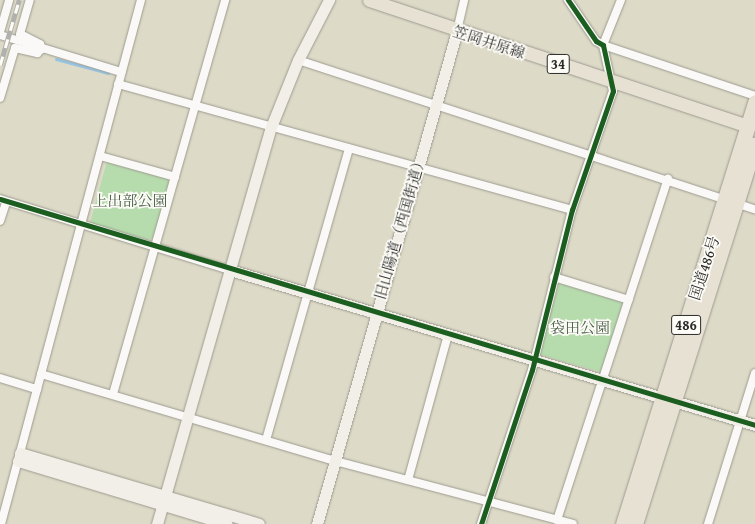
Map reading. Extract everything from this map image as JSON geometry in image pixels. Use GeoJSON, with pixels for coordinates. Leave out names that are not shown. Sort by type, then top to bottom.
{"type":"FeatureCollection","features":[{"type":"Feature","properties":{"kind":"highway","name":"国道486号"},"geometry":{"type":"LineString","coordinates":[[623,524],[668,400],[731,200],[751,127],[755,102]]}},
{"type":"Feature","properties":{"kind":"highway","name":"国道486号"},"geometry":{"type":"LineString","coordinates":[[731,200],[755,144]]}},
{"type":"Feature","properties":{"kind":"highway","name":"国道486号"},"geometry":{"type":"LineString","coordinates":[[635,524],[668,400]]}},
{"type":"Feature","properties":{"kind":"main road","name":"笠岡井原線"},"geometry":{"type":"LineString","coordinates":[[369,0],[457,31],[751,127]]}},
{"type":"Feature","properties":{"kind":"street"},"geometry":{"type":"LineString","coordinates":[[0,32],[9,0]]}},
{"type":"Feature","properties":{"kind":"street"},"geometry":{"type":"LineString","coordinates":[[30,0],[20,34],[40,44],[42,49]]}},
{"type":"Feature","properties":{"kind":"street"},"geometry":{"type":"LineString","coordinates":[[1,524],[82,226],[141,0]]}},
{"type":"Feature","properties":{"kind":"street"},"geometry":{"type":"LineString","coordinates":[[113,394],[225,0]]}},
{"type":"Feature","properties":{"kind":"street"},"geometry":{"type":"LineString","coordinates":[[157,524],[271,127],[298,60],[330,0]]}},
{"type":"Feature","properties":{"kind":"street","name":"旧山陽道（西国街道）"},"geometry":{"type":"LineString","coordinates":[[317,524],[457,31],[464,0]]}},
{"type":"Feature","properties":{"kind":"street"},"geometry":{"type":"LineString","coordinates":[[568,0],[596,41],[603,45],[755,96]]}},
{"type":"Feature","properties":{"kind":"street"},"geometry":{"type":"LineString","coordinates":[[481,524],[533,362],[572,210],[613,82],[603,45],[621,0]]}},
{"type":"Feature","properties":{"kind":"street"},"geometry":{"type":"LineString","coordinates":[[0,36],[121,72]]}},
{"type":"Feature","properties":{"kind":"street"},"geometry":{"type":"LineString","coordinates":[[0,98],[15,48],[37,53],[42,49]]}},
{"type":"Feature","properties":{"kind":"street"},"geometry":{"type":"LineString","coordinates":[[298,60],[591,154],[755,209]]}},
{"type":"Feature","properties":{"kind":"street"},"geometry":{"type":"LineString","coordinates":[[118,84],[572,210]]}},
{"type":"Feature","properties":{"kind":"street"},"geometry":{"type":"LineString","coordinates":[[266,440],[349,149]]}},
{"type":"Feature","properties":{"kind":"street"},"geometry":{"type":"LineString","coordinates":[[100,156],[175,177]]}},
{"type":"Feature","properties":{"kind":"street"},"geometry":{"type":"LineString","coordinates":[[557,520],[668,180]]}},
{"type":"Feature","properties":{"kind":"street"},"geometry":{"type":"LineString","coordinates":[[0,221],[3,201],[533,362],[755,425]]}},
{"type":"Feature","properties":{"kind":"street"},"geometry":{"type":"LineString","coordinates":[[554,276],[628,300]]}},
{"type":"Feature","properties":{"kind":"street"},"geometry":{"type":"LineString","coordinates":[[408,480],[448,335]]}},
{"type":"Feature","properties":{"kind":"street"},"geometry":{"type":"LineString","coordinates":[[708,524],[755,373]]}},
{"type":"Feature","properties":{"kind":"street"},"geometry":{"type":"LineString","coordinates":[[41,374],[113,394],[188,418],[335,461],[572,524]]}},
{"type":"Feature","properties":{"kind":"street"},"geometry":{"type":"LineString","coordinates":[[0,378],[37,389]]}},
{"type":"Feature","properties":{"kind":"street"},"geometry":{"type":"LineString","coordinates":[[19,457],[164,500],[259,524]]}},
{"type":"Feature","properties":{"kind":"street"},"geometry":{"type":"LineString","coordinates":[[164,500],[227,524]]}},
{"type":"Feature","properties":{"kind":"green space","name":"上出部公園"},"geometry":{"type":"Polygon","coordinates":[[[107,161],[167,178],[169,182],[154,237],[148,240],[90,223],[107,161]]]}},
{"type":"Feature","properties":{"kind":"green space","name":"袋田公園"},"geometry":{"type":"Polygon","coordinates":[[[560,281],[623,302],[601,372],[538,354],[560,281]]]}},
{"type":"Feature","properties":{"kind":"waterway"},"geometry":{"type":"LineString","coordinates":[[56,59],[108,73]]}},
{"type":"Feature","properties":{"kind":"railway"},"geometry":{"type":"LineString","coordinates":[[0,65],[19,0]]}},
{"type":"Feature","properties":{"kind":"cycle path"},"geometry":{"type":"LineString","coordinates":[[481,524],[532,370],[572,210],[613,91],[603,45],[596,41],[568,0]]}},
{"type":"Feature","properties":{"kind":"cycle path"},"geometry":{"type":"LineString","coordinates":[[0,199],[755,425]]}}]}
